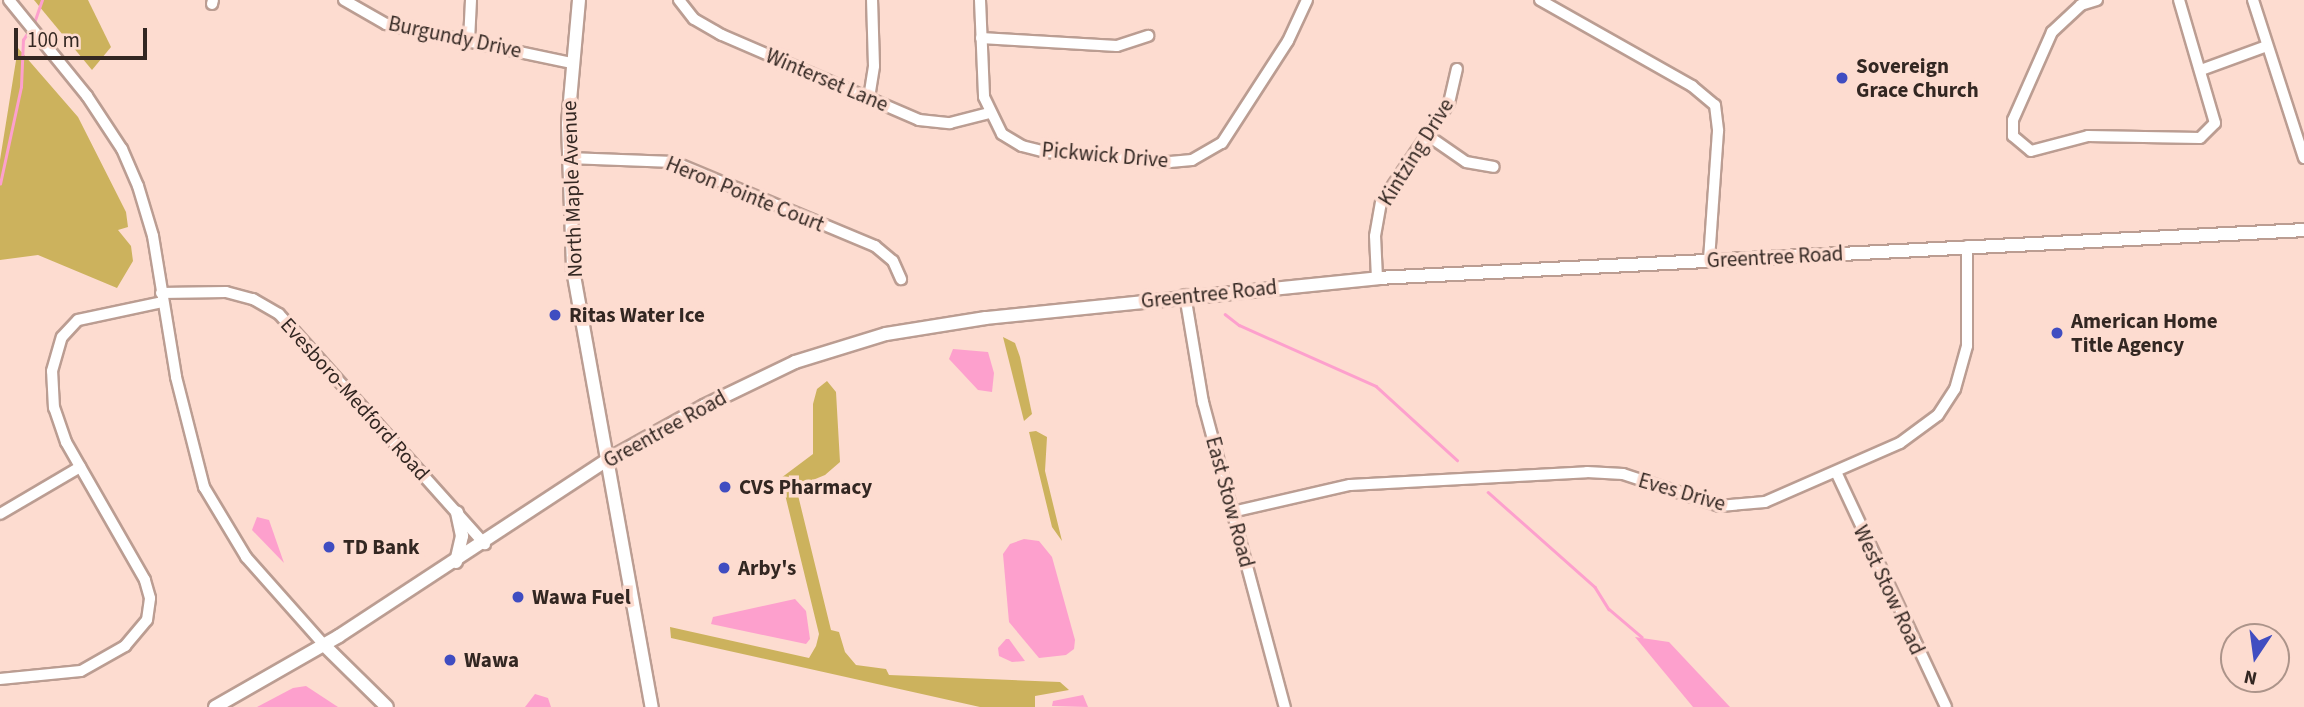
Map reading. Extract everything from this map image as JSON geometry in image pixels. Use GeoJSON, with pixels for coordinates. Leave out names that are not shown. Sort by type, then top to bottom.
{"type":"FeatureCollection","features":[{"type":"Feature","properties":{"kind":"main road","name":"North Maple Avenue"},"geometry":{"type":"LineString","coordinates":[[579,0],[571,62],[568,158],[573,270],[652,707]]}},
{"type":"Feature","properties":{"kind":"main road","name":"Greentree Road"},"geometry":{"type":"LineString","coordinates":[[215,707],[324,645],[485,544],[607,460],[737,388],[838,347],[936,325],[1185,295],[1377,278],[2304,230]]}},
{"type":"Feature","properties":{"kind":"main road"},"geometry":{"type":"LineString","coordinates":[[456,562],[462,527],[457,513]]}},
{"type":"Feature","properties":{"kind":"main road"},"geometry":{"type":"LineString","coordinates":[[324,645],[387,707]]}},
{"type":"Feature","properties":{"kind":"street"},"geometry":{"type":"LineString","coordinates":[[9,0],[78,84],[122,149],[149,220],[162,298],[204,487],[246,557],[324,645]]}},
{"type":"Feature","properties":{"kind":"street","name":"Burgundy Drive"},"geometry":{"type":"LineString","coordinates":[[344,0],[386,24],[571,62]]}},
{"type":"Feature","properties":{"kind":"street"},"geometry":{"type":"LineString","coordinates":[[469,41],[471,0]]}},
{"type":"Feature","properties":{"kind":"street","name":"Winterset Lane"},"geometry":{"type":"LineString","coordinates":[[679,0],[702,25],[930,123],[958,122],[989,113]]}},
{"type":"Feature","properties":{"kind":"street"},"geometry":{"type":"LineString","coordinates":[[869,98],[874,66],[872,0]]}},
{"type":"Feature","properties":{"kind":"street"},"geometry":{"type":"LineString","coordinates":[[980,0],[989,113]]}},
{"type":"Feature","properties":{"kind":"street","name":"Pickwick Drive"},"geometry":{"type":"LineString","coordinates":[[989,113],[1002,134],[1034,150],[1136,161],[1192,160],[1213,150],[1230,133],[1294,30],[1307,0]]}},
{"type":"Feature","properties":{"kind":"street"},"geometry":{"type":"LineString","coordinates":[[1540,0],[1692,86],[1715,105],[1718,131],[1709,261]]}},
{"type":"Feature","properties":{"kind":"street"},"geometry":{"type":"LineString","coordinates":[[2097,0],[2081,5],[2052,32],[2035,70],[2013,120],[2013,136],[2031,150],[2088,136],[2200,138],[2215,123],[2179,0]]}},
{"type":"Feature","properties":{"kind":"street"},"geometry":{"type":"LineString","coordinates":[[2253,0],[2304,158]]}},
{"type":"Feature","properties":{"kind":"street"},"geometry":{"type":"LineString","coordinates":[[981,38],[1117,46],[1148,36]]}},
{"type":"Feature","properties":{"kind":"street"},"geometry":{"type":"LineString","coordinates":[[2201,70],[2267,46]]}},
{"type":"Feature","properties":{"kind":"street","name":"Kintzing Drive"},"geometry":{"type":"LineString","coordinates":[[1377,278],[1375,236],[1381,203],[1449,103],[1457,69]]}},
{"type":"Feature","properties":{"kind":"street"},"geometry":{"type":"LineString","coordinates":[[1427,135],[1461,159],[1494,167]]}},
{"type":"Feature","properties":{"kind":"street","name":"Heron Pointe Court"},"geometry":{"type":"LineString","coordinates":[[568,158],[674,162],[875,246],[892,261],[901,279]]}},
{"type":"Feature","properties":{"kind":"street","name":"Eves Drive"},"geometry":{"type":"LineString","coordinates":[[1232,512],[1350,485],[1587,472],[1623,474],[1704,503],[1735,507],[1765,502],[1914,435],[1947,402],[1967,346],[1967,246]]}},
{"type":"Feature","properties":{"kind":"street","name":"Evesboro-Medford Road"},"geometry":{"type":"LineString","coordinates":[[0,679],[70,675],[125,646],[147,620],[150,598],[145,580],[80,467],[54,408],[52,371],[62,337],[88,315],[162,298],[212,291],[248,298],[290,323],[485,544]]}},
{"type":"Feature","properties":{"kind":"street","name":"East Stow Road"},"geometry":{"type":"LineString","coordinates":[[1185,295],[1195,372],[1285,707]]}},
{"type":"Feature","properties":{"kind":"street"},"geometry":{"type":"LineString","coordinates":[[0,514],[80,467]]}},
{"type":"Feature","properties":{"kind":"street","name":"West Stow Road"},"geometry":{"type":"LineString","coordinates":[[1836,472],[1945,707]]}},
{"type":"Feature","properties":{"kind":"shaded area"},"geometry":{"type":"Polygon","coordinates":[[[34,0],[88,0],[111,47],[92,70],[34,0]]]}},
{"type":"Feature","properties":{"kind":"shaded area"},"geometry":{"type":"Polygon","coordinates":[[[18,48],[78,117],[126,212],[128,227],[118,230],[131,246],[133,261],[117,288],[38,255],[0,260],[0,160],[18,48]]]}},
{"type":"Feature","properties":{"kind":"shaded area"},"geometry":{"type":"Polygon","coordinates":[[[1003,337],[1015,343],[1020,357],[1032,414],[1024,421],[1003,337]]]}},
{"type":"Feature","properties":{"kind":"shaded area"},"geometry":{"type":"Polygon","coordinates":[[[953,349],[988,352],[994,373],[992,392],[978,390],[949,359],[953,349]]]}},
{"type":"Feature","properties":{"kind":"shaded area"},"geometry":{"type":"Polygon","coordinates":[[[827,381],[836,392],[840,462],[825,475],[796,487],[831,630],[839,632],[845,652],[856,665],[886,669],[889,675],[1060,682],[1069,690],[1035,696],[1035,707],[980,707],[671,638],[670,627],[809,658],[819,634],[781,478],[813,454],[813,404],[817,389],[827,381]]]}},
{"type":"Feature","properties":{"kind":"shaded area"},"geometry":{"type":"Polygon","coordinates":[[[1036,431],[1047,437],[1045,471],[1062,541],[1052,527],[1029,432],[1036,431]]]}},
{"type":"Feature","properties":{"kind":"shaded area"},"geometry":{"type":"Polygon","coordinates":[[[257,517],[269,520],[284,563],[252,530],[257,517]]]}},
{"type":"Feature","properties":{"kind":"shaded area"},"geometry":{"type":"Polygon","coordinates":[[[1024,539],[1039,541],[1052,557],[1075,640],[1074,649],[1066,655],[1039,658],[1009,622],[1003,554],[1010,544],[1024,539]]]}},
{"type":"Feature","properties":{"kind":"shaded area"},"geometry":{"type":"Polygon","coordinates":[[[795,599],[806,611],[810,639],[806,644],[711,624],[713,617],[795,599]]]}},
{"type":"Feature","properties":{"kind":"shaded area"},"geometry":{"type":"Polygon","coordinates":[[[1635,637],[1669,642],[1730,707],[1693,707],[1635,637]]]}},
{"type":"Feature","properties":{"kind":"shaded area"},"geometry":{"type":"Polygon","coordinates":[[[1009,639],[1025,661],[1012,662],[999,656],[998,648],[1009,639]]]}},
{"type":"Feature","properties":{"kind":"shaded area"},"geometry":{"type":"Polygon","coordinates":[[[306,686],[338,707],[257,707],[293,688],[306,686]]]}},
{"type":"Feature","properties":{"kind":"shaded area"},"geometry":{"type":"Polygon","coordinates":[[[535,694],[548,698],[551,707],[525,707],[535,694]]]}},
{"type":"Feature","properties":{"kind":"shaded area"},"geometry":{"type":"Polygon","coordinates":[[[1083,695],[1088,707],[1052,706],[1053,701],[1083,695]]]}},
{"type":"Feature","properties":{"kind":"waterway"},"geometry":{"type":"LineString","coordinates":[[34,23],[42,0]]}},
{"type":"Feature","properties":{"kind":"waterway"},"geometry":{"type":"LineString","coordinates":[[0,184],[21,87],[23,40],[30,29]]}},
{"type":"Feature","properties":{"kind":"waterway"},"geometry":{"type":"LineString","coordinates":[[1225,314],[1239,325],[1376,386],[1457,460]]}},
{"type":"Feature","properties":{"kind":"waterway"},"geometry":{"type":"LineString","coordinates":[[1488,492],[1595,587],[1609,609],[1642,637]]}},
{"type":"Feature","properties":{"kind":"place","name":"Sovereign Grace Church"},"geometry":{"type":"Point","coordinates":[1842,78]}},
{"type":"Feature","properties":{"kind":"place","name":"Ritas Water Ice"},"geometry":{"type":"Point","coordinates":[555,315]}},
{"type":"Feature","properties":{"kind":"place","name":"American Home Title Agency"},"geometry":{"type":"Point","coordinates":[2057,333]}},
{"type":"Feature","properties":{"kind":"place","name":"CVS Pharmacy"},"geometry":{"type":"Point","coordinates":[725,487]}},
{"type":"Feature","properties":{"kind":"place","name":"TD Bank"},"geometry":{"type":"Point","coordinates":[329,547]}},
{"type":"Feature","properties":{"kind":"place","name":"Arby's"},"geometry":{"type":"Point","coordinates":[724,568]}},
{"type":"Feature","properties":{"kind":"place","name":"Wawa Fuel"},"geometry":{"type":"Point","coordinates":[518,597]}},
{"type":"Feature","properties":{"kind":"place","name":"Wawa"},"geometry":{"type":"Point","coordinates":[450,660]}}]}
